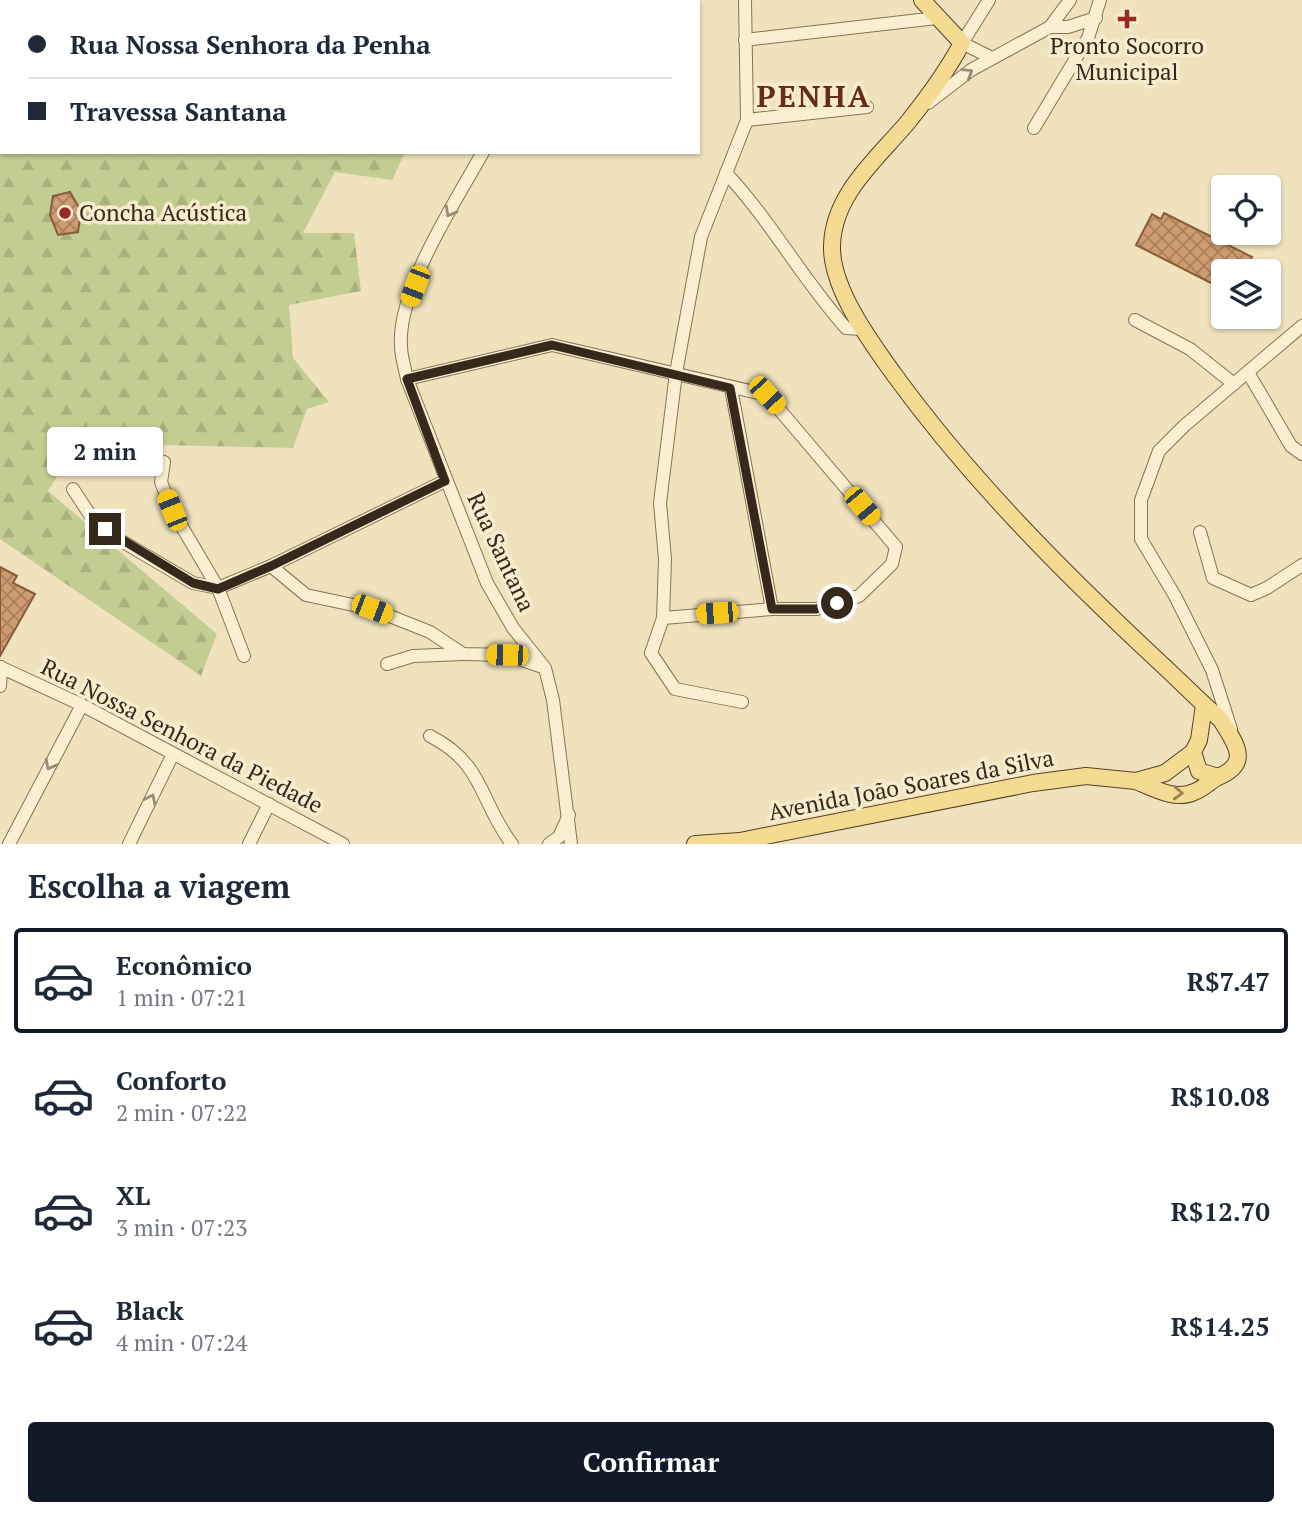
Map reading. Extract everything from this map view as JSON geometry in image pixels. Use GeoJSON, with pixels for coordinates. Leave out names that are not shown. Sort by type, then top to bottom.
{"type":"FeatureCollection","features":[{"type":"Feature","properties":{"kind":"main road"},"geometry":{"type":"LineString","coordinates":[[922,0],[962,43],[909,121],[854,184],[840,212],[832,247],[841,285],[861,329],[928,421],[1008,515],[1221,720],[1236,744]]}},
{"type":"Feature","properties":{"kind":"main road"},"geometry":{"type":"LineString","coordinates":[[1204,705],[1196,746],[1199,771],[1218,777]]}},
{"type":"Feature","properties":{"kind":"main road"},"geometry":{"type":"LineString","coordinates":[[1196,746],[1205,735],[1222,733],[1236,744]]}},
{"type":"Feature","properties":{"kind":"main road","name":"Avenida João Soares da Silva"},"geometry":{"type":"LineString","coordinates":[[695,844],[740,841],[1032,783],[1086,776],[1136,781],[1182,795],[1194,793],[1234,768],[1238,756],[1236,744]]}},
{"type":"Feature","properties":{"kind":"main road","name":"Avenida João Soares da Silva"},"geometry":{"type":"LineString","coordinates":[[1136,781],[1165,773],[1196,746]]}},
{"type":"Feature","properties":{"kind":"street"},"geometry":{"type":"LineString","coordinates":[[742,702],[675,689],[652,653],[663,618],[665,559],[660,503],[676,373],[701,237],[747,120],[746,0]]}},
{"type":"Feature","properties":{"kind":"street"},"geometry":{"type":"LineString","coordinates":[[989,0],[962,43],[992,58]]}},
{"type":"Feature","properties":{"kind":"street"},"geometry":{"type":"LineString","coordinates":[[1050,27],[1070,0]]}},
{"type":"Feature","properties":{"kind":"street"},"geometry":{"type":"LineString","coordinates":[[1034,128],[1088,38],[1100,0]]}},
{"type":"Feature","properties":{"kind":"street"},"geometry":{"type":"LineString","coordinates":[[745,40],[937,18]]}},
{"type":"Feature","properties":{"kind":"street"},"geometry":{"type":"LineString","coordinates":[[909,121],[950,85],[992,58],[1050,27],[1080,25],[1096,18]]}},
{"type":"Feature","properties":{"kind":"street"},"geometry":{"type":"LineString","coordinates":[[747,120],[867,107]]}},
{"type":"Feature","properties":{"kind":"street","name":"Rua Santana"},"geometry":{"type":"LineString","coordinates":[[482,154],[432,243],[407,307],[400,345],[407,379],[487,583],[513,628],[545,668],[554,700],[571,844]]}},
{"type":"Feature","properties":{"kind":"street"},"geometry":{"type":"LineString","coordinates":[[726,173],[754,203],[827,306],[846,328],[861,329]]}},
{"type":"Feature","properties":{"kind":"street"},"geometry":{"type":"LineString","coordinates":[[1135,320],[1190,349],[1234,384]]}},
{"type":"Feature","properties":{"kind":"street"},"geometry":{"type":"LineString","coordinates":[[1236,744],[1212,670],[1175,596],[1141,539],[1141,500],[1159,451],[1302,326]]}},
{"type":"Feature","properties":{"kind":"street"},"geometry":{"type":"LineString","coordinates":[[407,379],[552,345],[767,395],[895,547],[892,564],[859,596],[816,609],[772,609],[663,618]]}},
{"type":"Feature","properties":{"kind":"street"},"geometry":{"type":"LineString","coordinates":[[1249,374],[1291,446],[1302,454]]}},
{"type":"Feature","properties":{"kind":"street"},"geometry":{"type":"LineString","coordinates":[[730,388],[772,609]]}},
{"type":"Feature","properties":{"kind":"street"},"geometry":{"type":"LineString","coordinates":[[164,462],[161,482],[172,510],[218,589],[244,656]]}},
{"type":"Feature","properties":{"kind":"street"},"geometry":{"type":"LineString","coordinates":[[73,489],[92,518],[118,539],[193,583],[218,589],[445,481]]}},
{"type":"Feature","properties":{"kind":"street"},"geometry":{"type":"LineString","coordinates":[[1200,532],[1213,578],[1244,594],[1258,593],[1302,565]]}},
{"type":"Feature","properties":{"kind":"street"},"geometry":{"type":"LineString","coordinates":[[271,566],[306,595],[372,609],[430,632],[463,654]]}},
{"type":"Feature","properties":{"kind":"street"},"geometry":{"type":"LineString","coordinates":[[387,664],[413,656],[507,655],[545,668]]}},
{"type":"Feature","properties":{"kind":"street"},"geometry":{"type":"LineString","coordinates":[[0,686],[1,667]]}},
{"type":"Feature","properties":{"kind":"street","name":"Rua Nossa Senhora da Piedade"},"geometry":{"type":"LineString","coordinates":[[1,667],[82,705],[343,844]]}},
{"type":"Feature","properties":{"kind":"street"},"geometry":{"type":"LineString","coordinates":[[1204,705],[1212,703],[1219,691]]}},
{"type":"Feature","properties":{"kind":"street"},"geometry":{"type":"LineString","coordinates":[[9,844],[82,705]]}},
{"type":"Feature","properties":{"kind":"street"},"geometry":{"type":"LineString","coordinates":[[430,736],[453,748],[473,770],[512,844]]}},
{"type":"Feature","properties":{"kind":"street"},"geometry":{"type":"LineString","coordinates":[[129,844],[173,754]]}},
{"type":"Feature","properties":{"kind":"street"},"geometry":{"type":"LineString","coordinates":[[249,844],[269,804]]}},
{"type":"Feature","properties":{"kind":"street"},"geometry":{"type":"LineString","coordinates":[[549,844],[559,837],[569,815]]}},
{"type":"Feature","properties":{"kind":"green space"},"geometry":{"type":"Polygon","coordinates":[[[0,154],[404,154],[392,180],[335,172],[303,233],[354,233],[361,291],[289,305],[293,358],[329,402],[307,409],[293,448],[78,443],[48,491],[217,634],[201,676],[0,539],[0,154]]]}},
{"type":"Feature","properties":{"kind":"building","name":"Concha Acústica"},"geometry":{"type":"Polygon","coordinates":[[[70,192],[81,211],[78,232],[58,235],[50,215],[53,196],[70,192]]]}},
{"type":"Feature","properties":{"kind":"building"},"geometry":{"type":"Polygon","coordinates":[[[1164,213],[1211,236],[1211,245],[1228,245],[1252,257],[1211,259],[1211,283],[1136,245],[1152,214],[1161,219],[1164,213]]]}},
{"type":"Feature","properties":{"kind":"building"},"geometry":{"type":"Polygon","coordinates":[[[0,567],[17,576],[13,583],[35,594],[0,656],[0,567]]]}},
{"type":"Feature","properties":{"kind":"place","name":"Pronto Socorro Municipal"},"geometry":{"type":"Point","coordinates":[1127,19]}},
{"type":"Feature","properties":{"kind":"place","name":"Concha Acústica"},"geometry":{"type":"Point","coordinates":[65,213]}},
{"type":"Feature","properties":{"kind":"district","name":"PENHA"},"geometry":{"type":"Point","coordinates":[814,97]}},
{"type":"Feature","properties":{"kind":"route"},"geometry":{"type":"LineString","coordinates":[[105,529],[193,583],[218,589],[445,481],[407,379],[552,345],[730,388],[741,433],[772,609],[816,609],[837,603]]}}]}
